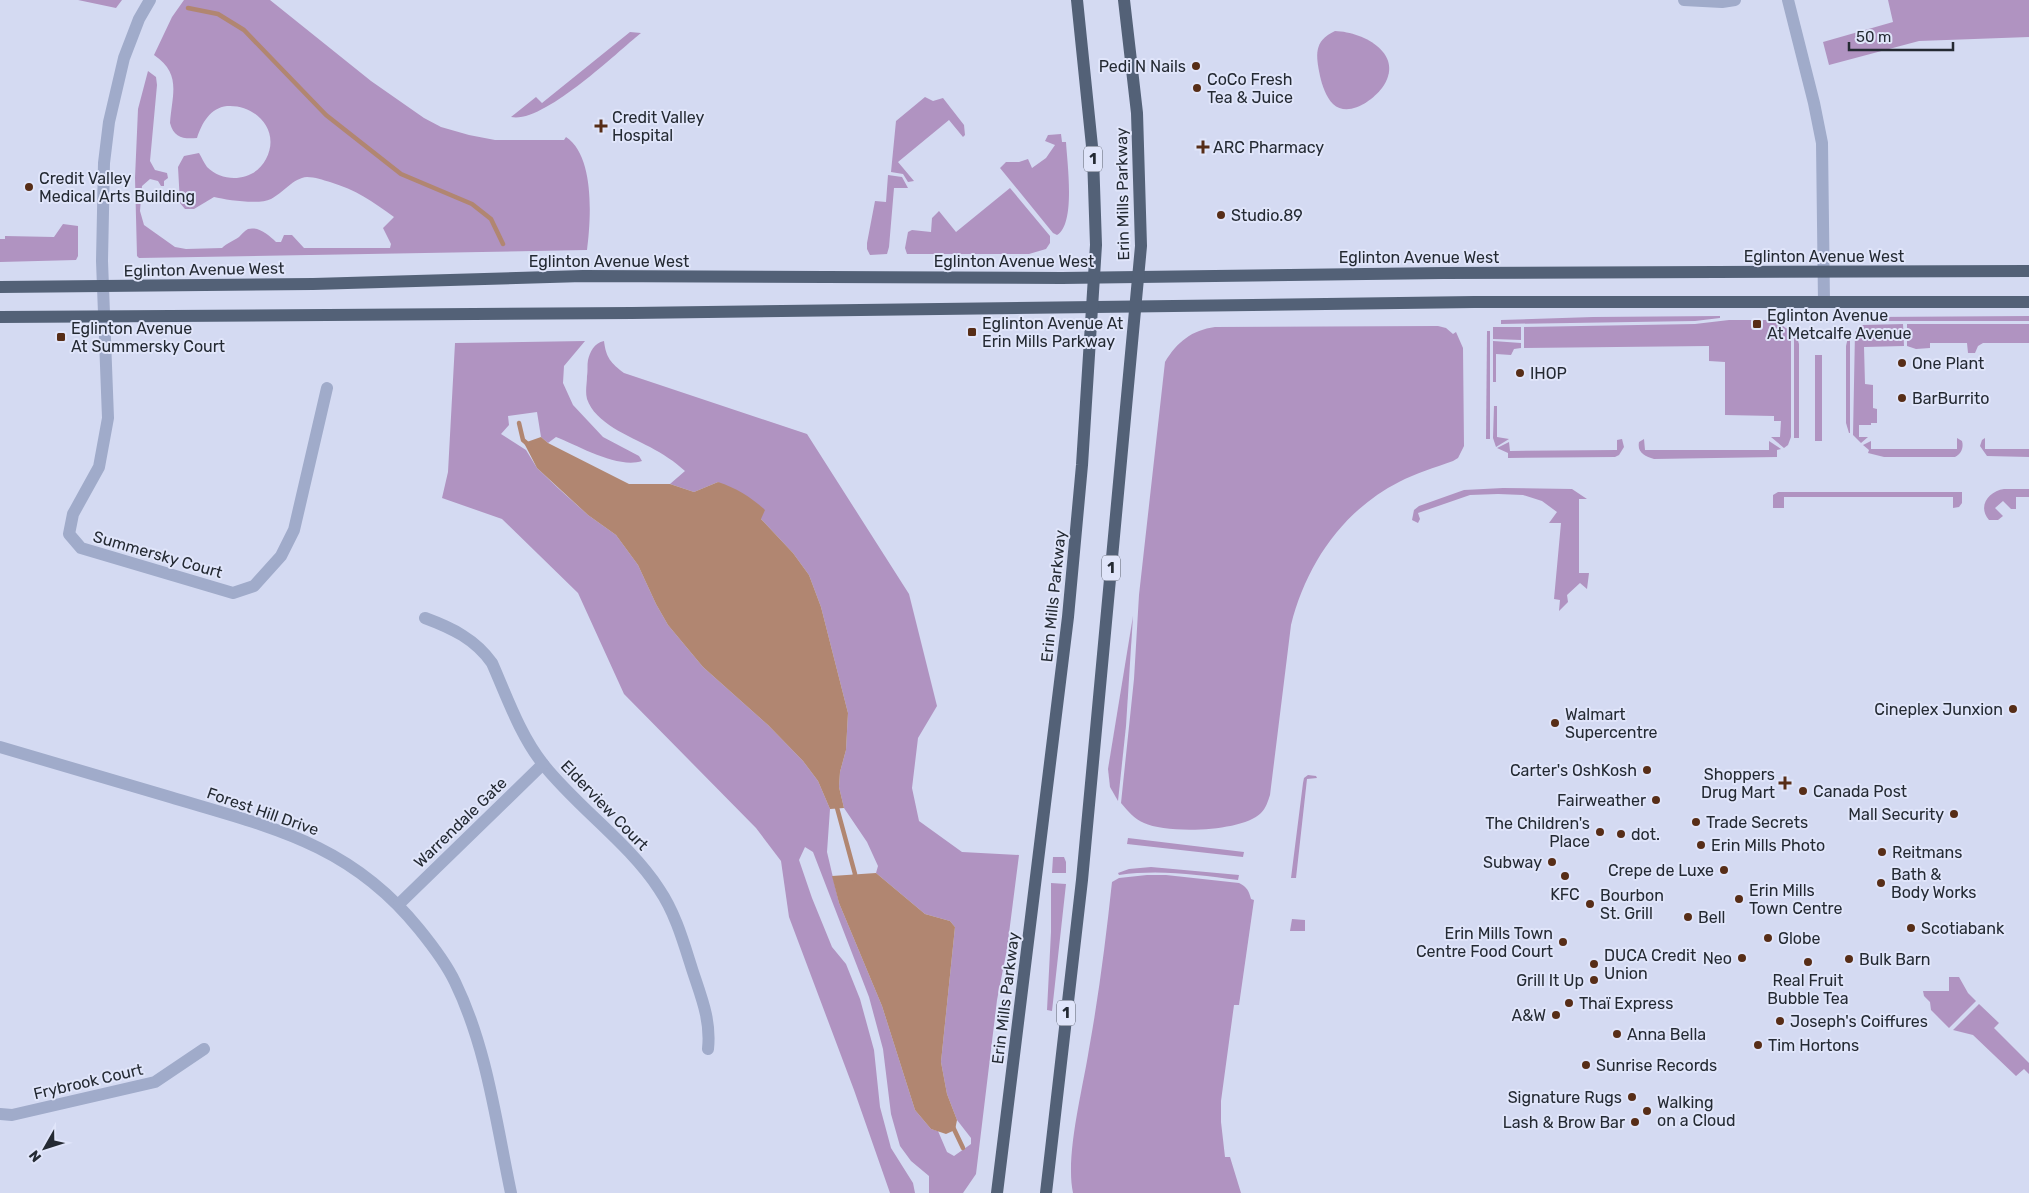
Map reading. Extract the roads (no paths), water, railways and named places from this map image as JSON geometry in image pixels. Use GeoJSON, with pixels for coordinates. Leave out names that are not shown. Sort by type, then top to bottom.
{"type":"FeatureCollection","features":[{"type":"Feature","properties":{"kind":"main road","name":"Erin Mills Parkway"},"geometry":{"type":"LineString","coordinates":[[997,1193],[1068,617],[1082,465],[1096,245],[1093,156],[1077,0]]}},
{"type":"Feature","properties":{"kind":"main road","name":"Erin Mills Parkway"},"geometry":{"type":"LineString","coordinates":[[1046,1193],[1082,880],[1142,246],[1137,122],[1124,0]]}},
{"type":"Feature","properties":{"kind":"main road","name":"Eglinton Avenue West"},"geometry":{"type":"LineString","coordinates":[[0,287],[313,284],[583,276],[1094,278],[1443,273],[2029,271]]}},
{"type":"Feature","properties":{"kind":"main road"},"geometry":{"type":"LineString","coordinates":[[0,317],[632,313],[1482,302],[2029,302]]}},
{"type":"Feature","properties":{"kind":"street","name":"Summersky Court"},"geometry":{"type":"LineString","coordinates":[[150,0],[139,19],[124,58],[109,122],[104,163],[103,286],[108,418],[99,467],[73,514],[69,534],[81,548],[233,593],[254,586],[280,556],[294,530],[327,388]]}},
{"type":"Feature","properties":{"kind":"street"},"geometry":{"type":"LineString","coordinates":[[1684,0],[1722,2],[1735,0]]}},
{"type":"Feature","properties":{"kind":"street"},"geometry":{"type":"LineString","coordinates":[[1788,0],[1822,143],[1824,302]]}},
{"type":"Feature","properties":{"kind":"street","name":"Elderview Court"},"geometry":{"type":"LineString","coordinates":[[425,618],[451,628],[473,641],[484,652],[492,663],[528,743],[543,764],[642,866],[659,888],[680,933],[706,1010],[710,1032],[708,1049]]}},
{"type":"Feature","properties":{"kind":"street","name":"Forest Hill Drive"},"geometry":{"type":"LineString","coordinates":[[0,747],[288,833],[339,858],[365,875],[399,904],[432,945],[446,966],[470,1015],[480,1048],[511,1193]]}},
{"type":"Feature","properties":{"kind":"street","name":"Warrendale Gate"},"geometry":{"type":"LineString","coordinates":[[399,904],[543,764]]}},
{"type":"Feature","properties":{"kind":"street","name":"Frybrook Court"},"geometry":{"type":"LineString","coordinates":[[0,1114],[12,1115],[155,1082],[204,1049]]}},
{"type":"Feature","properties":{"kind":"waterway"},"geometry":{"type":"LineString","coordinates":[[188,8],[218,14],[244,30],[326,115],[401,174],[472,204],[491,219],[503,244]]}},
{"type":"Feature","properties":{"kind":"waterway"},"geometry":{"type":"LineString","coordinates":[[519,423],[523,440],[530,446]]}},
{"type":"Feature","properties":{"kind":"waterway"},"geometry":{"type":"LineString","coordinates":[[836,804],[855,874],[854,879]]}},
{"type":"Feature","properties":{"kind":"waterway"},"geometry":{"type":"LineString","coordinates":[[953,1127],[963,1148]]}},
{"type":"Feature","properties":{"kind":"place","name":"Pedi N Nails"},"geometry":{"type":"Point","coordinates":[1196,66]}},
{"type":"Feature","properties":{"kind":"place","name":"CoCo Fresh Tea & Juice"},"geometry":{"type":"Point","coordinates":[1197,88]}},
{"type":"Feature","properties":{"kind":"place","name":"Credit Valley Hospital"},"geometry":{"type":"Point","coordinates":[601,126]}},
{"type":"Feature","properties":{"kind":"place","name":"ARC Pharmacy"},"geometry":{"type":"Point","coordinates":[1203,147]}},
{"type":"Feature","properties":{"kind":"place","name":"Credit Valley Medical Arts Building"},"geometry":{"type":"Point","coordinates":[29,187]}},
{"type":"Feature","properties":{"kind":"place","name":"Studio.89"},"geometry":{"type":"Point","coordinates":[1221,215]}},
{"type":"Feature","properties":{"kind":"place","name":"Eglinton Avenue At Metcalfe Avenue"},"geometry":{"type":"Point","coordinates":[1757,324]}},
{"type":"Feature","properties":{"kind":"place","name":"Eglinton Avenue At Erin Mills Parkway"},"geometry":{"type":"Point","coordinates":[972,332]}},
{"type":"Feature","properties":{"kind":"place","name":"Eglinton Avenue At Summersky Court"},"geometry":{"type":"Point","coordinates":[61,337]}},
{"type":"Feature","properties":{"kind":"place","name":"One Plant"},"geometry":{"type":"Point","coordinates":[1902,363]}},
{"type":"Feature","properties":{"kind":"place","name":"IHOP"},"geometry":{"type":"Point","coordinates":[1520,373]}},
{"type":"Feature","properties":{"kind":"place","name":"BarBurrito"},"geometry":{"type":"Point","coordinates":[1902,398]}},
{"type":"Feature","properties":{"kind":"place","name":"Cineplex Junxion"},"geometry":{"type":"Point","coordinates":[2013,709]}},
{"type":"Feature","properties":{"kind":"place","name":"Walmart Supercentre"},"geometry":{"type":"Point","coordinates":[1555,723]}},
{"type":"Feature","properties":{"kind":"place","name":"Carter's OshKosh"},"geometry":{"type":"Point","coordinates":[1647,770]}},
{"type":"Feature","properties":{"kind":"place","name":"Shoppers Drug Mart"},"geometry":{"type":"Point","coordinates":[1785,783]}},
{"type":"Feature","properties":{"kind":"place","name":"Canada Post"},"geometry":{"type":"Point","coordinates":[1803,791]}},
{"type":"Feature","properties":{"kind":"place","name":"Fairweather"},"geometry":{"type":"Point","coordinates":[1656,800]}},
{"type":"Feature","properties":{"kind":"place","name":"Mall Security"},"geometry":{"type":"Point","coordinates":[1954,814]}},
{"type":"Feature","properties":{"kind":"place","name":"Trade Secrets"},"geometry":{"type":"Point","coordinates":[1696,822]}},
{"type":"Feature","properties":{"kind":"place","name":"The Children's Place"},"geometry":{"type":"Point","coordinates":[1600,832]}},
{"type":"Feature","properties":{"kind":"place","name":"dot."},"geometry":{"type":"Point","coordinates":[1621,834]}},
{"type":"Feature","properties":{"kind":"place","name":"Erin Mills Photo"},"geometry":{"type":"Point","coordinates":[1701,845]}},
{"type":"Feature","properties":{"kind":"place","name":"Reitmans"},"geometry":{"type":"Point","coordinates":[1882,852]}},
{"type":"Feature","properties":{"kind":"place","name":"Subway"},"geometry":{"type":"Point","coordinates":[1552,862]}},
{"type":"Feature","properties":{"kind":"place","name":"Crepe de Luxe"},"geometry":{"type":"Point","coordinates":[1724,870]}},
{"type":"Feature","properties":{"kind":"place","name":"KFC"},"geometry":{"type":"Point","coordinates":[1565,876]}},
{"type":"Feature","properties":{"kind":"place","name":"Bath & Body Works"},"geometry":{"type":"Point","coordinates":[1881,883]}},
{"type":"Feature","properties":{"kind":"place","name":"Erin Mills Town Centre"},"geometry":{"type":"Point","coordinates":[1739,899]}},
{"type":"Feature","properties":{"kind":"place","name":"Bourbon St. Grill"},"geometry":{"type":"Point","coordinates":[1590,904]}},
{"type":"Feature","properties":{"kind":"place","name":"Bell"},"geometry":{"type":"Point","coordinates":[1688,917]}},
{"type":"Feature","properties":{"kind":"place","name":"Scotiabank"},"geometry":{"type":"Point","coordinates":[1911,928]}},
{"type":"Feature","properties":{"kind":"place","name":"Globe"},"geometry":{"type":"Point","coordinates":[1768,938]}},
{"type":"Feature","properties":{"kind":"place","name":"Erin Mills Town Centre Food Court"},"geometry":{"type":"Point","coordinates":[1563,942]}},
{"type":"Feature","properties":{"kind":"place","name":"Neo"},"geometry":{"type":"Point","coordinates":[1742,958]}},
{"type":"Feature","properties":{"kind":"place","name":"Bulk Barn"},"geometry":{"type":"Point","coordinates":[1849,959]}},
{"type":"Feature","properties":{"kind":"place","name":"Real Fruit Bubble Tea"},"geometry":{"type":"Point","coordinates":[1808,962]}},
{"type":"Feature","properties":{"kind":"place","name":"DUCA Credit Union"},"geometry":{"type":"Point","coordinates":[1594,964]}},
{"type":"Feature","properties":{"kind":"place","name":"Grill It Up"},"geometry":{"type":"Point","coordinates":[1594,980]}},
{"type":"Feature","properties":{"kind":"place","name":"Thaï Express"},"geometry":{"type":"Point","coordinates":[1569,1003]}},
{"type":"Feature","properties":{"kind":"place","name":"A&W"},"geometry":{"type":"Point","coordinates":[1556,1015]}},
{"type":"Feature","properties":{"kind":"place","name":"Joseph's Coiffures"},"geometry":{"type":"Point","coordinates":[1780,1021]}},
{"type":"Feature","properties":{"kind":"place","name":"Anna Bella"},"geometry":{"type":"Point","coordinates":[1617,1034]}},
{"type":"Feature","properties":{"kind":"place","name":"Tim Hortons"},"geometry":{"type":"Point","coordinates":[1758,1045]}},
{"type":"Feature","properties":{"kind":"place","name":"Sunrise Records"},"geometry":{"type":"Point","coordinates":[1586,1065]}},
{"type":"Feature","properties":{"kind":"place","name":"Signature Rugs"},"geometry":{"type":"Point","coordinates":[1632,1097]}},
{"type":"Feature","properties":{"kind":"place","name":"Walking on a Cloud"},"geometry":{"type":"Point","coordinates":[1647,1111]}},
{"type":"Feature","properties":{"kind":"place","name":"Lash & Brow Bar"},"geometry":{"type":"Point","coordinates":[1635,1122]}}]}
